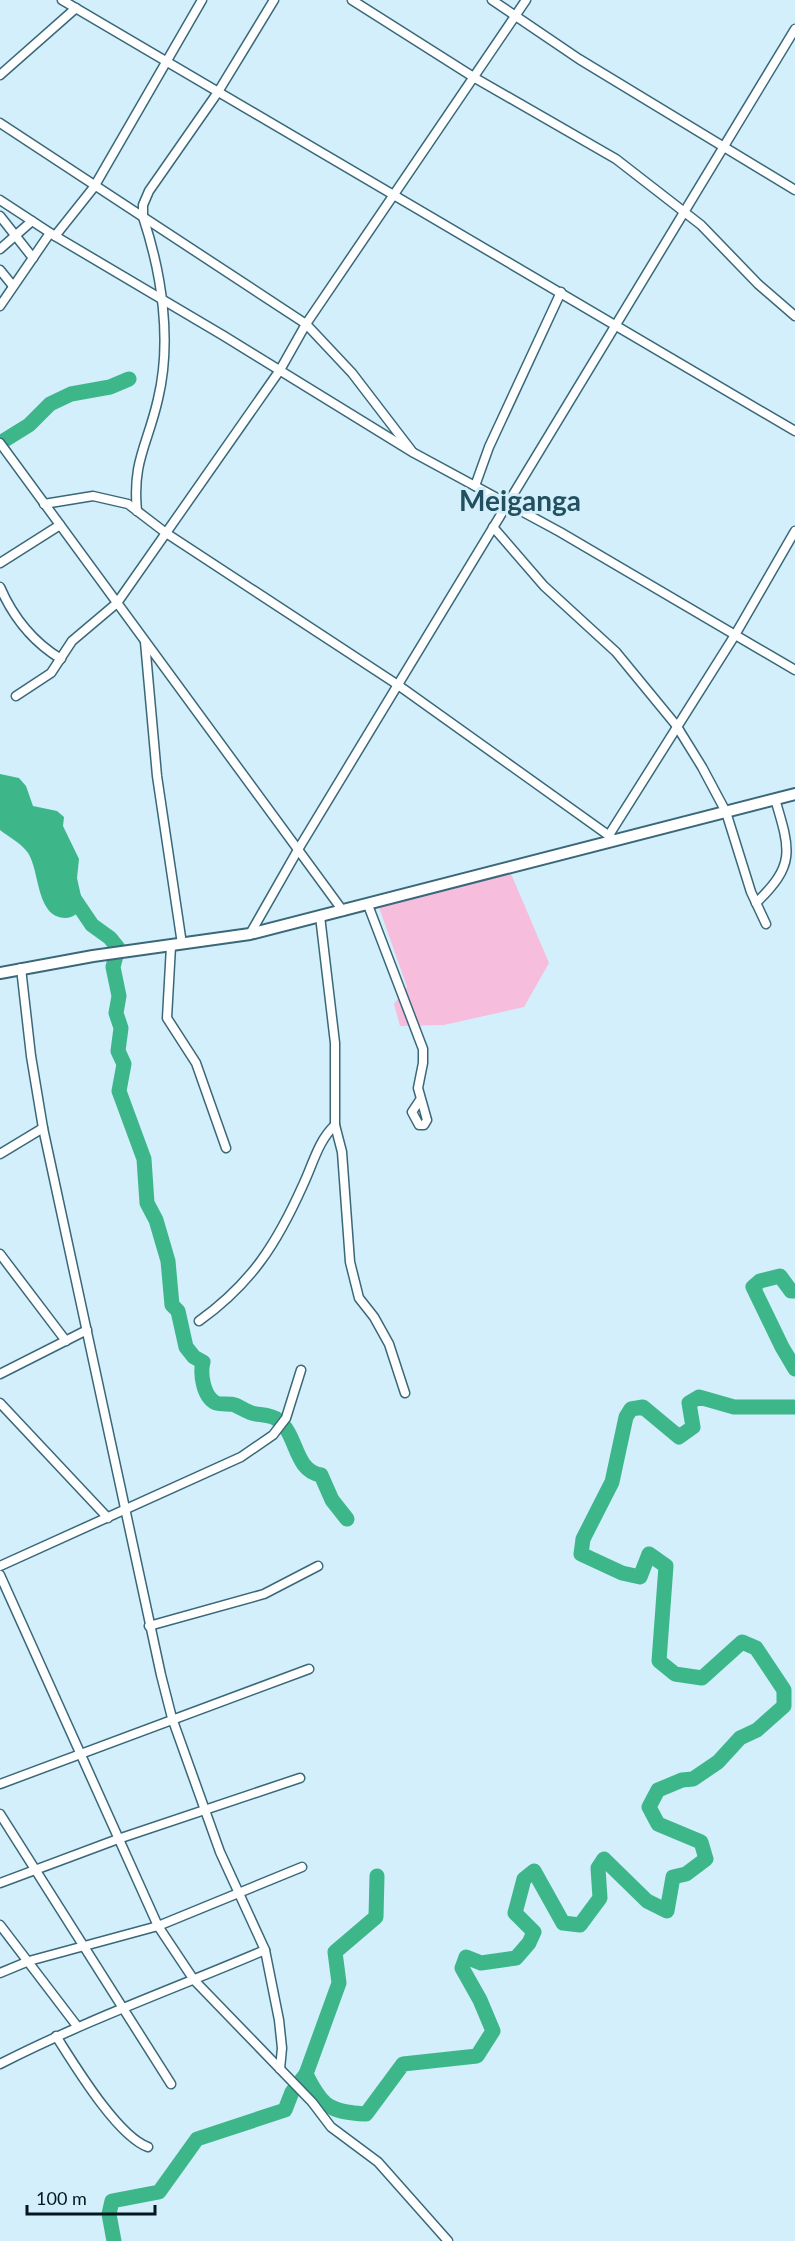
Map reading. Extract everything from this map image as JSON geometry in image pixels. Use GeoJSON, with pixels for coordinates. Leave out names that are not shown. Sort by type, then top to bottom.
{"type":"FeatureCollection","features":[{"type":"Feature","properties":{"kind":"street"},"geometry":{"type":"LineString","coordinates":[[62,0],[795,431]]}},
{"type":"Feature","properties":{"kind":"street"},"geometry":{"type":"LineString","coordinates":[[0,306],[33,258],[94,187],[202,0]]}},
{"type":"Feature","properties":{"kind":"street"},"geometry":{"type":"LineString","coordinates":[[137,511],[135,490],[137,468],[158,401],[165,360],[162,301],[150,237],[143,217],[143,205],[148,191],[218,92],[274,0]]}},
{"type":"Feature","properties":{"kind":"street"},"geometry":{"type":"LineString","coordinates":[[352,0],[475,78],[616,159],[685,212],[758,284],[795,316]]}},
{"type":"Feature","properties":{"kind":"street"},"geometry":{"type":"LineString","coordinates":[[492,0],[579,59],[795,190]]}},
{"type":"Feature","properties":{"kind":"street"},"geometry":{"type":"LineString","coordinates":[[16,696],[44,679],[61,659],[72,641],[117,603],[280,370],[306,324],[526,0]]}},
{"type":"Feature","properties":{"kind":"street"},"geometry":{"type":"LineString","coordinates":[[0,75],[76,8]]}},
{"type":"Feature","properties":{"kind":"street"},"geometry":{"type":"LineString","coordinates":[[250,934],[299,848],[492,527],[795,29]]}},
{"type":"Feature","properties":{"kind":"street"},"geometry":{"type":"LineString","coordinates":[[0,123],[94,187],[306,324],[352,373],[414,453]]}},
{"type":"Feature","properties":{"kind":"street"},"geometry":{"type":"LineString","coordinates":[[1,202],[414,453],[507,503],[795,670]]}},
{"type":"Feature","properties":{"kind":"street"},"geometry":{"type":"LineString","coordinates":[[0,216],[33,258]]}},
{"type":"Feature","properties":{"kind":"street"},"geometry":{"type":"LineString","coordinates":[[0,249],[32,221]]}},
{"type":"Feature","properties":{"kind":"street"},"geometry":{"type":"LineString","coordinates":[[0,270],[13,286]]}},
{"type":"Feature","properties":{"kind":"street"},"geometry":{"type":"LineString","coordinates":[[475,486],[498,428],[561,292]]}},
{"type":"Feature","properties":{"kind":"street"},"geometry":{"type":"LineString","coordinates":[[1,444],[343,911]]}},
{"type":"Feature","properties":{"kind":"street"},"geometry":{"type":"LineString","coordinates":[[44,504],[93,496],[128,504],[166,533],[398,685],[612,838]]}},
{"type":"Feature","properties":{"kind":"street"},"geometry":{"type":"LineString","coordinates":[[0,563],[60,525]]}},
{"type":"Feature","properties":{"kind":"street"},"geometry":{"type":"LineString","coordinates":[[492,527],[544,586],[616,652],[676,725],[726,812],[756,903],[766,924]]}},
{"type":"Feature","properties":{"kind":"street"},"geometry":{"type":"LineString","coordinates":[[612,838],[676,725],[735,635],[795,531]]}},
{"type":"Feature","properties":{"kind":"street"},"geometry":{"type":"LineString","coordinates":[[0,587],[11,609],[24,627],[42,646],[61,659]]}},
{"type":"Feature","properties":{"kind":"street"},"geometry":{"type":"LineString","coordinates":[[145,642],[157,776],[177,945],[167,1018],[200,1070],[226,1148]]}},
{"type":"Feature","properties":{"kind":"street"},"geometry":{"type":"LineString","coordinates":[[0,973],[250,934],[612,838],[795,794]]}},
{"type":"Feature","properties":{"kind":"street"},"geometry":{"type":"LineString","coordinates":[[756,903],[783,880],[790,863],[787,838],[775,799]]}},
{"type":"Feature","properties":{"kind":"street"},"geometry":{"type":"LineString","coordinates":[[368,904],[423,1049],[424,1056],[418,1088],[420,1100]]}},
{"type":"Feature","properties":{"kind":"street"},"geometry":{"type":"LineString","coordinates":[[320,916],[335,1043],[335,1125],[342,1152],[350,1262],[356,1289],[389,1344],[405,1393]]}},
{"type":"Feature","properties":{"kind":"street"},"geometry":{"type":"LineString","coordinates":[[21,968],[31,1056],[44,1128],[149,1626],[172,1718],[238,1895],[265,1950],[279,2020],[282,2048],[281,2070]]}},
{"type":"Feature","properties":{"kind":"street"},"geometry":{"type":"LineString","coordinates":[[199,1321],[233,1294],[263,1261],[281,1233],[322,1141],[335,1125]]}},
{"type":"Feature","properties":{"kind":"street"},"geometry":{"type":"LineString","coordinates":[[0,1154],[44,1128]]}},
{"type":"Feature","properties":{"kind":"street"},"geometry":{"type":"LineString","coordinates":[[0,1254],[66,1341]]}},
{"type":"Feature","properties":{"kind":"street"},"geometry":{"type":"LineString","coordinates":[[0,1374],[87,1330]]}},
{"type":"Feature","properties":{"kind":"street"},"geometry":{"type":"LineString","coordinates":[[0,1566],[241,1457],[273,1435],[289,1411],[301,1370]]}},
{"type":"Feature","properties":{"kind":"street"},"geometry":{"type":"LineString","coordinates":[[0,1403],[108,1518]]}},
{"type":"Feature","properties":{"kind":"street"},"geometry":{"type":"LineString","coordinates":[[149,1626],[264,1594],[318,1566]]}},
{"type":"Feature","properties":{"kind":"street"},"geometry":{"type":"LineString","coordinates":[[0,1575],[158,1926],[194,1980],[302,2091],[331,2127],[378,2162],[448,2241]]}},
{"type":"Feature","properties":{"kind":"street"},"geometry":{"type":"LineString","coordinates":[[0,1784],[172,1718],[309,1669]]}},
{"type":"Feature","properties":{"kind":"street"},"geometry":{"type":"LineString","coordinates":[[0,1883],[118,1839],[300,1779]]}},
{"type":"Feature","properties":{"kind":"street"},"geometry":{"type":"LineString","coordinates":[[0,1814],[34,1871],[84,1945],[122,2010],[171,2084]]}},
{"type":"Feature","properties":{"kind":"street"},"geometry":{"type":"LineString","coordinates":[[0,1973],[29,1961],[158,1926],[302,1867]]}},
{"type":"Feature","properties":{"kind":"street"},"geometry":{"type":"LineString","coordinates":[[0,1925],[78,2026]]}},
{"type":"Feature","properties":{"kind":"street"},"geometry":{"type":"LineString","coordinates":[[0,2064],[78,2026],[265,1950]]}},
{"type":"Feature","properties":{"kind":"street"},"geometry":{"type":"LineString","coordinates":[[56,2036],[110,2115],[147,2147]]}},
{"type":"Feature","properties":{"kind":"shaded area"},"geometry":{"type":"Polygon","coordinates":[[[0,774],[19,778],[26,786],[33,806],[57,811],[64,817],[63,826],[79,859],[77,878],[83,905],[74,916],[65,918],[56,916],[49,910],[40,892],[28,853],[0,830],[0,774]]]}},
{"type":"Feature","properties":{"kind":"shaded area"},"geometry":{"type":"Polygon","coordinates":[[[506,862],[549,963],[524,1007],[444,1025],[400,1026],[394,1004],[407,987],[375,896],[506,862]]]}},
{"type":"Feature","properties":{"kind":"waterway"},"geometry":{"type":"LineString","coordinates":[[0,443],[29,425],[50,404],[71,394],[110,387],[129,379]]}},
{"type":"Feature","properties":{"kind":"waterway"},"geometry":{"type":"LineString","coordinates":[[71,894],[92,925],[110,938],[118,948],[113,967],[119,996],[116,1013],[121,1028],[118,1051],[124,1064],[119,1091],[144,1159],[147,1203],[156,1220],[168,1261],[172,1305],[178,1311],[186,1347],[194,1357],[203,1362],[202,1372],[208,1396],[218,1404],[235,1405],[248,1412],[278,1420],[289,1434],[301,1460],[312,1472],[321,1475],[332,1500],[347,1519]]}},
{"type":"Feature","properties":{"kind":"waterway"},"geometry":{"type":"LineString","coordinates":[[795,1291],[791,1291],[780,1276],[760,1281],[753,1287],[795,1369]]}},
{"type":"Feature","properties":{"kind":"waterway"},"geometry":{"type":"LineString","coordinates":[[377,1876],[376,1917],[335,1952],[339,1983],[306,2074],[323,2101],[328,2106],[344,2112],[366,2114],[403,2064],[477,2056],[493,2031],[480,2000],[462,1968],[466,1957],[481,1963],[516,1958],[529,1943],[534,1932],[515,1913],[524,1879],[534,1871],[563,1923],[580,1925],[600,1898],[598,1868],[604,1859],[647,1901],[667,1911],[673,1877],[686,1874],[706,1859],[701,1842],[658,1824],[649,1807],[658,1790],[682,1780],[693,1779],[718,1762],[740,1738],[757,1730],[784,1706],[784,1690],[756,1648],[742,1642],[702,1678],[675,1674],[659,1661],[666,1566],[649,1554],[640,1577],[622,1573],[581,1554],[583,1539],[612,1482],[626,1417],[631,1409],[643,1407],[679,1437],[693,1427],[689,1403],[699,1397],[734,1407],[795,1407]]}},
{"type":"Feature","properties":{"kind":"waterway"},"geometry":{"type":"LineString","coordinates":[[114,2241],[109,2214],[112,2201],[159,2192],[197,2139],[285,2110],[292,2092],[306,2074]]}},
{"type":"Feature","properties":{"kind":"district","name":"Meiganga"},"geometry":{"type":"Point","coordinates":[520,501]}}]}
